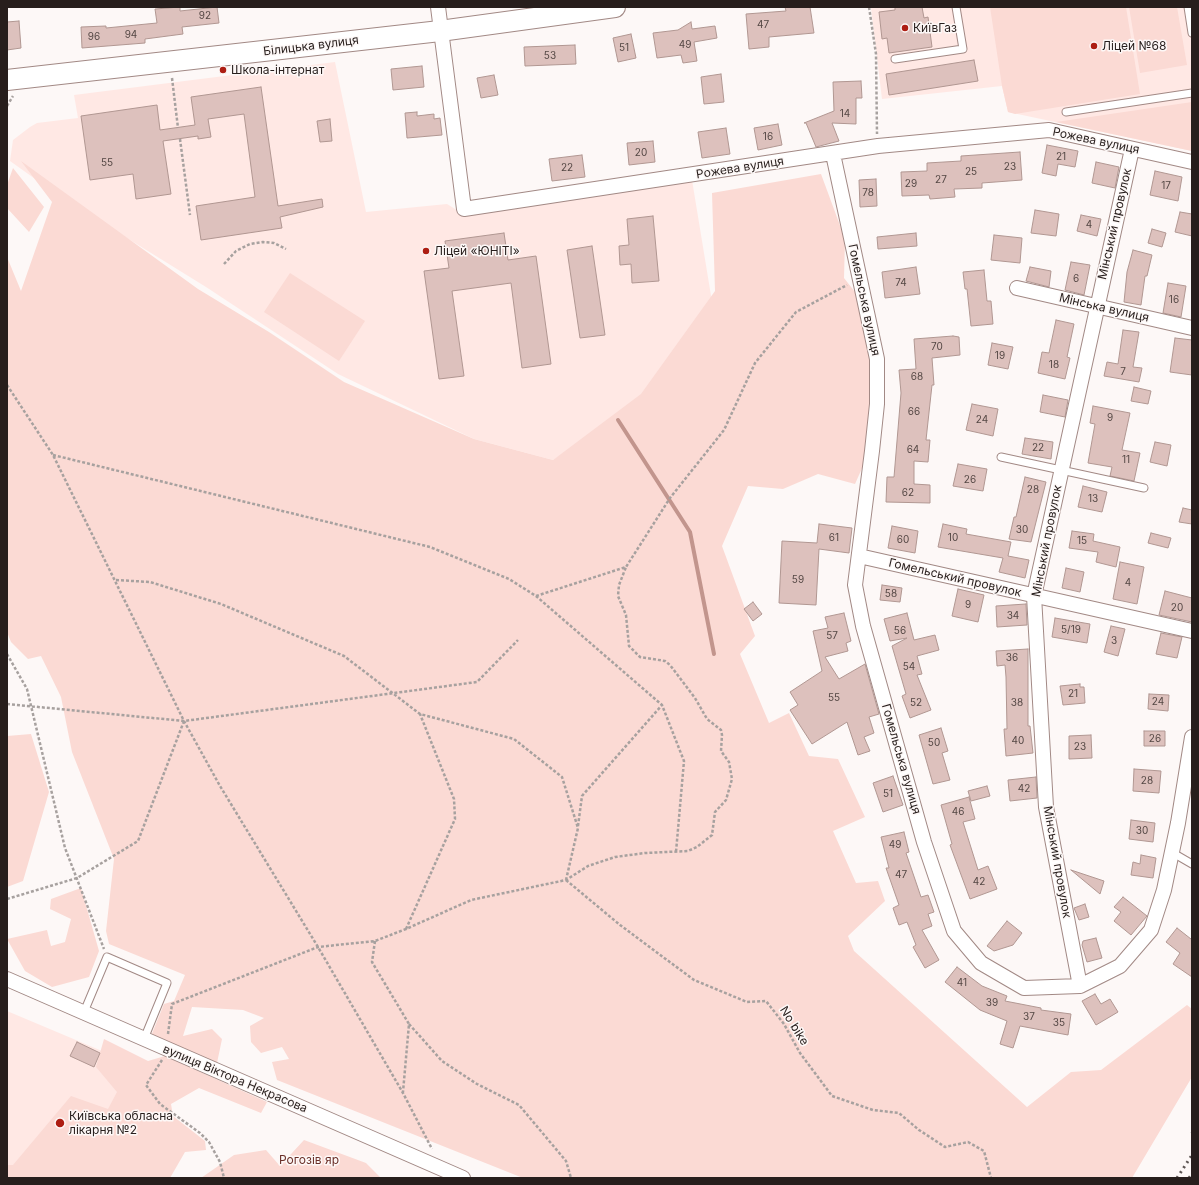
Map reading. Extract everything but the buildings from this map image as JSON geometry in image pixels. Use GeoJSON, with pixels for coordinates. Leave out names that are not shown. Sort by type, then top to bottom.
{"type":"FeatureCollection","features":[{"type":"Feature","properties":{"kind":"main road","name":"Білицька вулиця"},"geometry":{"type":"LineString","coordinates":[[10,88],[614,7]]}},
{"type":"Feature","properties":{"kind":"street"},"geometry":{"type":"LineString","coordinates":[[438,7],[440,31]]}},
{"type":"Feature","properties":{"kind":"street","name":"Рожева вулиця"},"geometry":{"type":"LineString","coordinates":[[440,31],[464,209],[878,146],[1049,130],[1192,162]]}},
{"type":"Feature","properties":{"kind":"street","name":"Мінський провулок"},"geometry":{"type":"LineString","coordinates":[[1080,986],[1046,806],[1034,596],[1132,148]]}},
{"type":"Feature","properties":{"kind":"street","name":"Гомельська вулиця"},"geometry":{"type":"LineString","coordinates":[[833,154],[877,359],[877,404],[855,585],[863,626],[900,750],[924,842],[954,931],[981,963],[1024,988],[1080,986],[1120,966],[1151,930],[1164,890],[1173,853],[1192,737]]}},
{"type":"Feature","properties":{"kind":"street","name":"Мінська вулиця"},"geometry":{"type":"LineString","coordinates":[[1017,288],[1097,305],[1192,328]]}},
{"type":"Feature","properties":{"kind":"street","name":"Гомельський провулок"},"geometry":{"type":"LineString","coordinates":[[859,556],[1192,631]]}},
{"type":"Feature","properties":{"kind":"street","name":"вулиця Віктора Некрасова"},"geometry":{"type":"LineString","coordinates":[[7,979],[463,1178]]}},
{"type":"Feature","properties":{"kind":"lane"},"geometry":{"type":"LineString","coordinates":[[895,59],[963,49],[956,7]]}},
{"type":"Feature","properties":{"kind":"lane"},"geometry":{"type":"LineString","coordinates":[[1188,7],[1192,33]]}},
{"type":"Feature","properties":{"kind":"lane"},"geometry":{"type":"LineString","coordinates":[[1066,112],[1192,93]]}},
{"type":"Feature","properties":{"kind":"lane"},"geometry":{"type":"LineString","coordinates":[[1001,457],[1144,488]]}},
{"type":"Feature","properties":{"kind":"lane"},"geometry":{"type":"LineString","coordinates":[[1173,853],[1192,864]]}},
{"type":"Feature","properties":{"kind":"lane"},"geometry":{"type":"LineString","coordinates":[[84,1012],[107,957],[167,983],[144,1039]]}},
{"type":"Feature","properties":{"kind":"path"},"geometry":{"type":"LineString","coordinates":[[869,7],[876,54],[878,146]]}},
{"type":"Feature","properties":{"kind":"path"},"geometry":{"type":"LineString","coordinates":[[172,78],[178,128]]}},
{"type":"Feature","properties":{"kind":"path"},"geometry":{"type":"LineString","coordinates":[[7,106],[10,88]]}},
{"type":"Feature","properties":{"kind":"path"},"geometry":{"type":"LineString","coordinates":[[180,139],[190,215]]}},
{"type":"Feature","properties":{"kind":"path"},"geometry":{"type":"LineString","coordinates":[[224,264],[236,251],[250,244],[263,242],[274,243],[286,249]]}},
{"type":"Feature","properties":{"kind":"path"},"geometry":{"type":"LineString","coordinates":[[224,1178],[215,1150],[209,1142],[200,1133],[160,1104],[146,1086],[165,1056],[172,1004],[318,947],[375,941],[406,930],[471,900],[566,880],[588,866],[615,857],[645,853],[692,850],[712,835],[715,812],[727,797],[732,779],[732,772],[729,762],[721,750],[721,730],[707,719],[701,707],[678,674],[665,661],[640,657],[633,652],[629,646],[627,619],[618,596],[619,585],[626,567],[670,498],[724,430],[755,363],[796,312],[860,278]]}},
{"type":"Feature","properties":{"kind":"path"},"geometry":{"type":"LineString","coordinates":[[7,385],[53,455],[184,721],[220,786],[318,947],[403,1092],[442,1168]]}},
{"type":"Feature","properties":{"kind":"path"},"geometry":{"type":"LineString","coordinates":[[53,455],[430,547],[510,579],[536,596],[662,705],[684,761],[676,852]]}},
{"type":"Feature","properties":{"kind":"path"},"geometry":{"type":"LineString","coordinates":[[536,596],[626,567]]}},
{"type":"Feature","properties":{"kind":"path"},"geometry":{"type":"LineString","coordinates":[[115,580],[150,582],[221,604],[344,656],[420,714],[514,739],[562,777],[578,828]]}},
{"type":"Feature","properties":{"kind":"path"},"geometry":{"type":"LineString","coordinates":[[7,704],[184,721],[477,682],[518,640]]}},
{"type":"Feature","properties":{"kind":"path"},"geometry":{"type":"LineString","coordinates":[[7,654],[27,689],[65,848],[107,957]]}},
{"type":"Feature","properties":{"kind":"path"},"geometry":{"type":"LineString","coordinates":[[566,880],[578,828],[582,796],[662,705]]}},
{"type":"Feature","properties":{"kind":"path"},"geometry":{"type":"LineString","coordinates":[[406,930],[454,819],[454,799],[420,714]]}},
{"type":"Feature","properties":{"kind":"path"},"geometry":{"type":"LineString","coordinates":[[7,899],[77,878],[138,841],[184,721]]}},
{"type":"Feature","properties":{"kind":"path","name":"No bike"},"geometry":{"type":"LineString","coordinates":[[566,880],[620,925],[694,980],[748,1002],[766,1001],[784,1024],[800,1053],[832,1096],[873,1110],[899,1113],[919,1130],[945,1146],[968,1142],[984,1151],[991,1178]]}},
{"type":"Feature","properties":{"kind":"path"},"geometry":{"type":"LineString","coordinates":[[375,941],[372,962],[409,1024],[442,1061],[477,1084],[519,1105],[566,1161],[571,1178]]}},
{"type":"Feature","properties":{"kind":"path"},"geometry":{"type":"LineString","coordinates":[[403,1092],[409,1024]]}},
{"type":"Feature","properties":{"kind":"shaded area","name":"Ліцей №68"},"geometry":{"type":"Polygon","coordinates":[[[1192,7],[1192,151],[1008,112],[1002,86],[882,99],[871,8],[1192,7]]]}},
{"type":"Feature","properties":{"kind":"shaded area","name":"Ліцей «ЮНІТІ»"},"geometry":{"type":"Polygon","coordinates":[[[335,62],[366,212],[447,204],[460,212],[692,180],[715,320],[633,411],[553,460],[474,439],[338,374],[206,287],[59,196],[10,161],[13,140],[30,127],[37,123],[78,118],[74,95],[335,62]]]}},
{"type":"Feature","properties":{"kind":"shaded area","name":"Київська обласна лікарня №2"},"geometry":{"type":"Polygon","coordinates":[[[7,1011],[140,1067],[84,1178],[7,1178],[7,1011]]]}},
{"type":"Feature","properties":{"kind":"green space"},"geometry":{"type":"Polygon","coordinates":[[[990,7],[1126,7],[1140,94],[1015,114],[1008,112],[1002,86],[990,7]]]}},
{"type":"Feature","properties":{"kind":"green space"},"geometry":{"type":"Polygon","coordinates":[[[1129,7],[1177,7],[1187,65],[1140,73],[1129,7]]]}},
{"type":"Feature","properties":{"kind":"green space"},"geometry":{"type":"Polygon","coordinates":[[[1192,102],[1192,151],[1056,122],[1192,102]]]}},
{"type":"Feature","properties":{"kind":"green space"},"geometry":{"type":"Polygon","coordinates":[[[21,161],[198,289],[269,332],[344,382],[474,439],[553,460],[641,394],[715,291],[712,193],[821,174],[845,239],[844,278],[862,301],[872,360],[867,457],[855,484],[818,474],[783,489],[748,486],[722,546],[755,636],[740,654],[769,723],[789,713],[809,756],[838,759],[865,817],[833,831],[856,883],[878,881],[885,901],[848,936],[854,951],[1027,1107],[1071,1072],[1101,1070],[1187,1005],[1192,1009],[1192,1077],[1132,1178],[523,1178],[277,1080],[272,1062],[289,1059],[282,1047],[261,1053],[251,1042],[250,1026],[264,1018],[243,1010],[192,1007],[183,1036],[212,1029],[222,1039],[217,1063],[151,1036],[164,1004],[174,1001],[185,975],[109,944],[106,931],[114,859],[72,752],[61,697],[41,656],[28,659],[11,642],[7,632],[7,257],[21,291],[52,202],[21,161]]]}},
{"type":"Feature","properties":{"kind":"green space"},"geometry":{"type":"Polygon","coordinates":[[[13,168],[44,207],[29,232],[7,208],[7,185],[13,168]]]}},
{"type":"Feature","properties":{"kind":"green space"},"geometry":{"type":"Polygon","coordinates":[[[290,273],[365,321],[339,361],[264,312],[290,273]]]}},
{"type":"Feature","properties":{"kind":"green space"},"geometry":{"type":"Polygon","coordinates":[[[31,734],[49,792],[23,881],[7,887],[7,736],[31,734]]]}},
{"type":"Feature","properties":{"kind":"green space"},"geometry":{"type":"Polygon","coordinates":[[[81,888],[99,951],[89,977],[52,987],[25,971],[7,939],[47,930],[51,946],[65,942],[71,919],[50,909],[51,899],[81,888]]]}},
{"type":"Feature","properties":{"kind":"green space"},"geometry":{"type":"Polygon","coordinates":[[[104,1039],[148,1061],[165,1056],[267,1102],[261,1113],[199,1088],[171,1104],[173,1116],[205,1141],[206,1150],[185,1152],[170,1178],[7,1178],[7,1165],[13,1165],[71,1096],[108,1109],[117,1092],[96,1067],[104,1039]]]}},
{"type":"Feature","properties":{"kind":"green space","name":"Рогозів яр"},"geometry":{"type":"Polygon","coordinates":[[[304,1140],[366,1163],[381,1178],[201,1178],[234,1155],[266,1150],[280,1166],[304,1140]]]}},
{"type":"Feature","properties":{"kind":"waterway"},"geometry":{"type":"LineString","coordinates":[[618,420],[690,532],[714,654]]}},
{"type":"Feature","properties":{"kind":"railway"},"geometry":{"type":"LineString","coordinates":[[1177,1178],[1192,1155]]}},
{"type":"Feature","properties":{"kind":"railway"},"geometry":{"type":"LineString","coordinates":[[1189,1178],[1192,1174]]}},
{"type":"Feature","properties":{"kind":"place","name":"КиївГаз"},"geometry":{"type":"Point","coordinates":[905,28]}},
{"type":"Feature","properties":{"kind":"place","name":"Ліцей №68"},"geometry":{"type":"Point","coordinates":[1094,46]}},
{"type":"Feature","properties":{"kind":"place","name":"Школа-інтернат"},"geometry":{"type":"Point","coordinates":[223,70]}},
{"type":"Feature","properties":{"kind":"place","name":"Ліцей «ЮНІТІ»"},"geometry":{"type":"Point","coordinates":[426,251]}},
{"type":"Feature","properties":{"kind":"place","name":"Київська обласна лікарня №2"},"geometry":{"type":"Point","coordinates":[60,1123]}}]}
